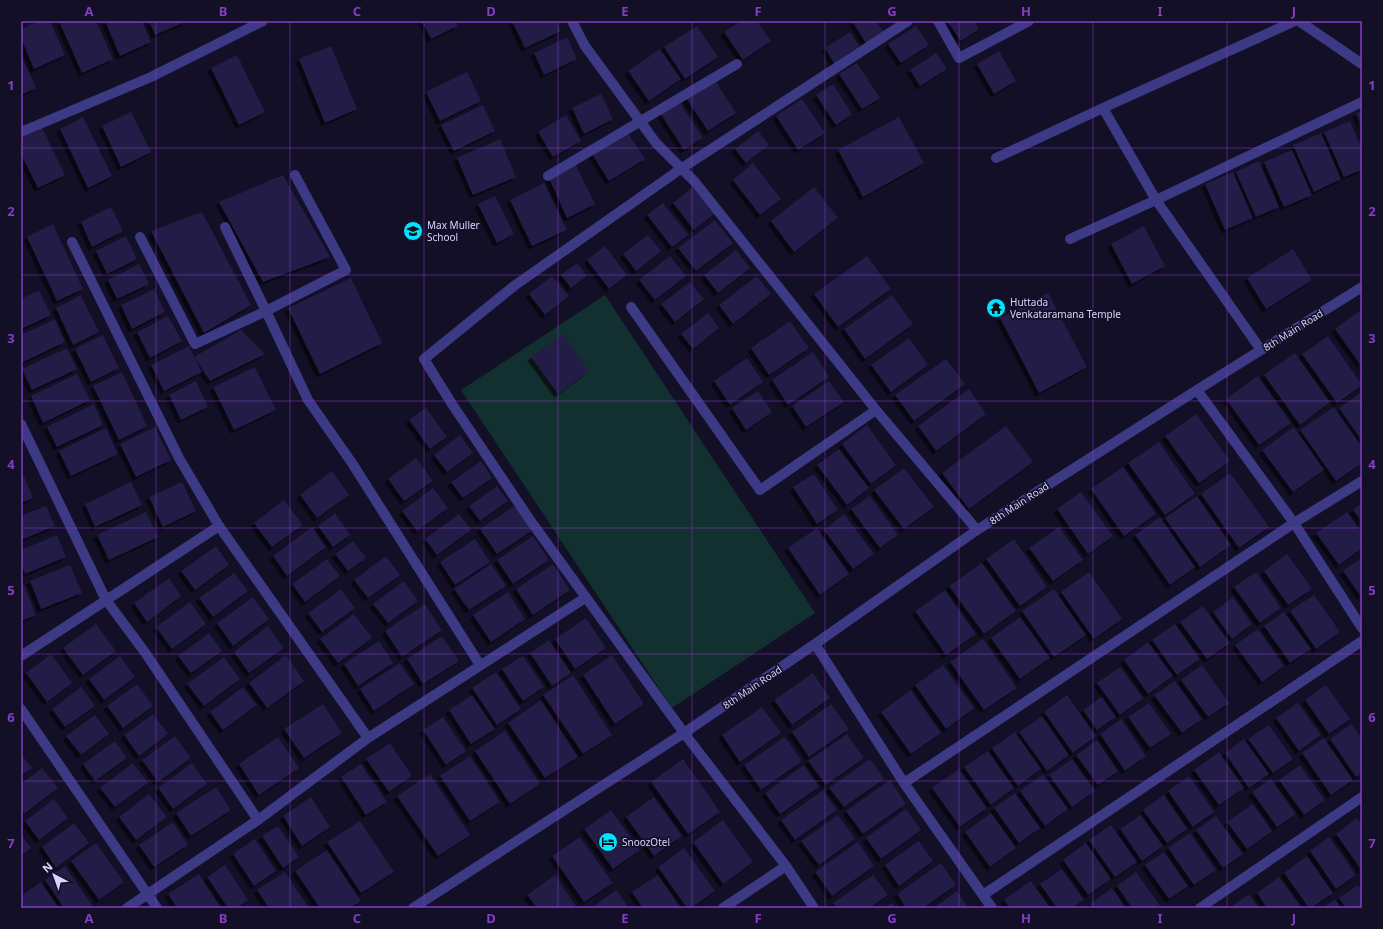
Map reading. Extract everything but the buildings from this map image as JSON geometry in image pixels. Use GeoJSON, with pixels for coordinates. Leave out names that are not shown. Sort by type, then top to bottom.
{"type":"FeatureCollection","features":[{"type":"Feature","properties":{"kind":"street"},"geometry":{"type":"LineString","coordinates":[[21,132],[151,76],[263,21]]}},
{"type":"Feature","properties":{"kind":"street"},"geometry":{"type":"LineString","coordinates":[[572,21],[585,46],[656,143],[682,168],[714,205],[876,410],[977,530]]}},
{"type":"Feature","properties":{"kind":"street"},"geometry":{"type":"LineString","coordinates":[[814,908],[786,866],[684,733],[585,598],[460,417],[424,359],[514,286],[682,168],[908,21]]}},
{"type":"Feature","properties":{"kind":"street"},"geometry":{"type":"LineString","coordinates":[[938,21],[959,58],[1029,21]]}},
{"type":"Feature","properties":{"kind":"street"},"geometry":{"type":"LineString","coordinates":[[996,158],[1295,21]]}},
{"type":"Feature","properties":{"kind":"street"},"geometry":{"type":"LineString","coordinates":[[1299,21],[1362,64]]}},
{"type":"Feature","properties":{"kind":"street"},"geometry":{"type":"LineString","coordinates":[[548,176],[737,64]]}},
{"type":"Feature","properties":{"kind":"street"},"geometry":{"type":"LineString","coordinates":[[1070,239],[1156,200],[1362,102]]}},
{"type":"Feature","properties":{"kind":"street"},"geometry":{"type":"LineString","coordinates":[[1103,108],[1156,200],[1261,350]]}},
{"type":"Feature","properties":{"kind":"street"},"geometry":{"type":"LineString","coordinates":[[140,237],[195,344],[266,311],[346,270],[296,175]]}},
{"type":"Feature","properties":{"kind":"street"},"geometry":{"type":"LineString","coordinates":[[224,227],[308,400],[352,463],[480,665]]}},
{"type":"Feature","properties":{"kind":"street"},"geometry":{"type":"LineString","coordinates":[[72,242],[179,458],[219,526],[368,738]]}},
{"type":"Feature","properties":{"kind":"street","name":"8th Main Road"},"geometry":{"type":"LineString","coordinates":[[413,908],[684,733],[815,644],[977,530],[1362,287]]}},
{"type":"Feature","properties":{"kind":"street"},"geometry":{"type":"LineString","coordinates":[[631,307],[760,490],[876,410]]}},
{"type":"Feature","properties":{"kind":"street"},"geometry":{"type":"LineString","coordinates":[[1197,390],[1294,523],[1362,628]]}},
{"type":"Feature","properties":{"kind":"street"},"geometry":{"type":"LineString","coordinates":[[21,424],[106,600],[144,651],[258,820]]}},
{"type":"Feature","properties":{"kind":"street"},"geometry":{"type":"LineString","coordinates":[[904,783],[1294,523],[1362,480]]}},
{"type":"Feature","properties":{"kind":"street"},"geometry":{"type":"LineString","coordinates":[[21,656],[219,526]]}},
{"type":"Feature","properties":{"kind":"street"},"geometry":{"type":"LineString","coordinates":[[127,908],[258,820],[368,738],[585,598]]}},
{"type":"Feature","properties":{"kind":"street"},"geometry":{"type":"LineString","coordinates":[[983,895],[1362,641]]}},
{"type":"Feature","properties":{"kind":"street"},"geometry":{"type":"LineString","coordinates":[[815,644],[904,783],[992,908]]}},
{"type":"Feature","properties":{"kind":"street"},"geometry":{"type":"LineString","coordinates":[[21,710],[157,908]]}},
{"type":"Feature","properties":{"kind":"street"},"geometry":{"type":"LineString","coordinates":[[1200,908],[1362,797]]}},
{"type":"Feature","properties":{"kind":"street"},"geometry":{"type":"LineString","coordinates":[[723,908],[786,866]]}},
{"type":"Feature","properties":{"kind":"green space"},"geometry":{"type":"Polygon","coordinates":[[[605,295],[815,613],[672,708],[461,390],[605,295]]]}},
{"type":"Feature","properties":{"kind":"place","name":"Max Muller School"},"geometry":{"type":"Point","coordinates":[413,231]}},
{"type":"Feature","properties":{"kind":"place","name":"Huttada Venkataramana Temple"},"geometry":{"type":"Point","coordinates":[996,308]}},
{"type":"Feature","properties":{"kind":"place","name":"SnoozOtel"},"geometry":{"type":"Point","coordinates":[608,842]}}]}
